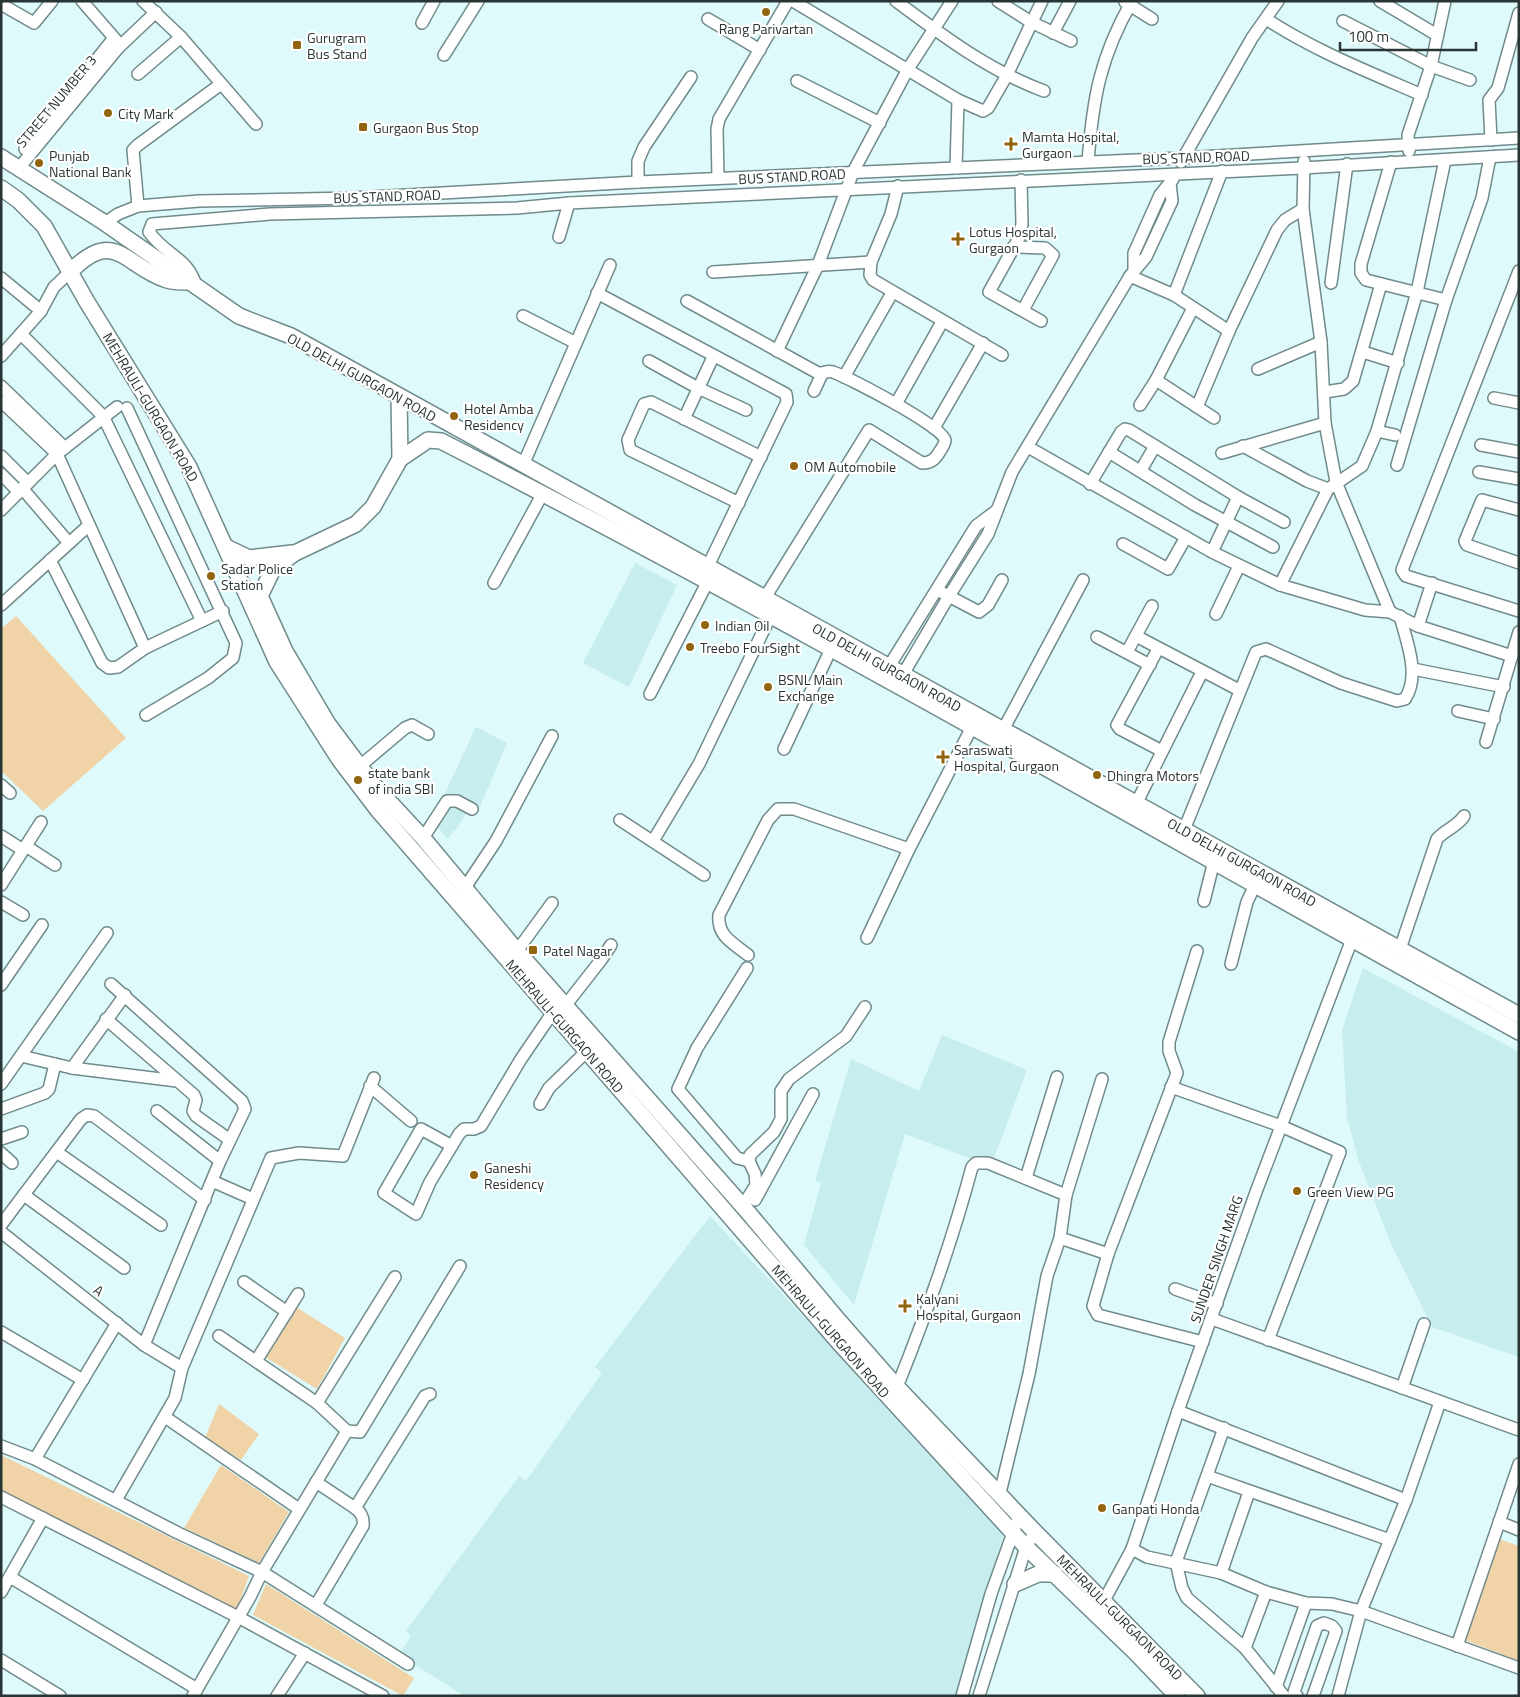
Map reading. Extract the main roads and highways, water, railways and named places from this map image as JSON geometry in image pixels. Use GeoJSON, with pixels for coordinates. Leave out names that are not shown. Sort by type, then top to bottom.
{"type":"FeatureCollection","features":[{"type":"Feature","properties":{"kind":"main road","name":"OLD DELHI GURGAON ROAD"},"geometry":{"type":"LineString","coordinates":[[11,163],[104,223],[192,286],[254,324],[291,336],[523,465],[553,493]]}},
{"type":"Feature","properties":{"kind":"main road","name":"MEHRAULI-GURGAON ROAD"},"geometry":{"type":"LineString","coordinates":[[1,188],[18,200],[44,226],[189,467],[277,662],[338,759],[445,890],[526,971],[936,1430],[1000,1493],[1177,1696]]}},
{"type":"Feature","properties":{"kind":"main road"},"geometry":{"type":"LineString","coordinates":[[70,272],[84,257],[103,250],[114,250],[168,281],[192,286]]}},
{"type":"Feature","properties":{"kind":"main road"},"geometry":{"type":"LineString","coordinates":[[226,547],[249,558],[295,553],[365,518],[400,459],[399,397]]}},
{"type":"Feature","properties":{"kind":"main road","name":"OLD DELHI GURGAON ROAD"},"geometry":{"type":"LineString","coordinates":[[400,459],[428,440],[442,441],[553,493],[707,575],[832,650],[972,727],[1133,810],[1184,830],[1519,1032]]}},
{"type":"Feature","properties":{"kind":"main road","name":"MEHRAULI-GURGAON ROAD"},"geometry":{"type":"LineString","coordinates":[[295,553],[273,569],[260,596],[290,659],[328,724],[360,766],[517,951],[526,971]]}},
{"type":"Feature","properties":{"kind":"main road","name":"OLD DELHI GURGAON ROAD"},"geometry":{"type":"LineString","coordinates":[[764,609],[888,668],[1003,730],[1255,885],[1354,933],[1400,949],[1519,1015]]}},
{"type":"Feature","properties":{"kind":"main road","name":"MEHRAULI-GURGAON ROAD"},"geometry":{"type":"LineString","coordinates":[[559,1009],[587,1050],[745,1215],[842,1346],[1026,1547],[1055,1574],[1101,1608],[1197,1696]]}},
{"type":"Feature","properties":{"kind":"main road"},"geometry":{"type":"LineString","coordinates":[[1015,1584],[1038,1574],[1055,1574]]}},
{"type":"Feature","properties":{"kind":"place","name":"Rang Parivartan"},"geometry":{"type":"Point","coordinates":[766,12]}},
{"type":"Feature","properties":{"kind":"place","name":"Gurugram Bus Stand"},"geometry":{"type":"Point","coordinates":[297,45]}},
{"type":"Feature","properties":{"kind":"place","name":"City Mark"},"geometry":{"type":"Point","coordinates":[108,113]}},
{"type":"Feature","properties":{"kind":"place","name":"Gurgaon Bus Stop"},"geometry":{"type":"Point","coordinates":[363,127]}},
{"type":"Feature","properties":{"kind":"place","name":"Mamta Hospital, Gurgaon"},"geometry":{"type":"Point","coordinates":[1011,144]}},
{"type":"Feature","properties":{"kind":"place","name":"Punjab National Bank"},"geometry":{"type":"Point","coordinates":[39,163]}},
{"type":"Feature","properties":{"kind":"place","name":"Lotus Hospital, Gurgaon"},"geometry":{"type":"Point","coordinates":[958,239]}},
{"type":"Feature","properties":{"kind":"place","name":"Hotel Amba Residency"},"geometry":{"type":"Point","coordinates":[454,416]}},
{"type":"Feature","properties":{"kind":"place","name":"OM Automobile"},"geometry":{"type":"Point","coordinates":[794,466]}},
{"type":"Feature","properties":{"kind":"place","name":"Sadar Police Station"},"geometry":{"type":"Point","coordinates":[211,576]}},
{"type":"Feature","properties":{"kind":"place","name":"Indian Oil"},"geometry":{"type":"Point","coordinates":[705,625]}},
{"type":"Feature","properties":{"kind":"place","name":"Treebo FourSight"},"geometry":{"type":"Point","coordinates":[690,647]}},
{"type":"Feature","properties":{"kind":"place","name":"BSNL Main Exchange"},"geometry":{"type":"Point","coordinates":[768,687]}},
{"type":"Feature","properties":{"kind":"place","name":"Saraswati Hospital, Gurgaon"},"geometry":{"type":"Point","coordinates":[943,757]}},
{"type":"Feature","properties":{"kind":"place","name":"Dhingra Motors"},"geometry":{"type":"Point","coordinates":[1097,775]}},
{"type":"Feature","properties":{"kind":"place","name":"state bank of india SBI"},"geometry":{"type":"Point","coordinates":[358,780]}},
{"type":"Feature","properties":{"kind":"place","name":"Patel Nagar"},"geometry":{"type":"Point","coordinates":[533,950]}},
{"type":"Feature","properties":{"kind":"place","name":"Ganeshi Residency"},"geometry":{"type":"Point","coordinates":[474,1175]}},
{"type":"Feature","properties":{"kind":"place","name":"Green View PG"},"geometry":{"type":"Point","coordinates":[1297,1191]}},
{"type":"Feature","properties":{"kind":"place","name":"Kalyani Hospital, Gurgaon"},"geometry":{"type":"Point","coordinates":[905,1306]}},
{"type":"Feature","properties":{"kind":"place","name":"Ganpati Honda"},"geometry":{"type":"Point","coordinates":[1102,1508]}}]}
